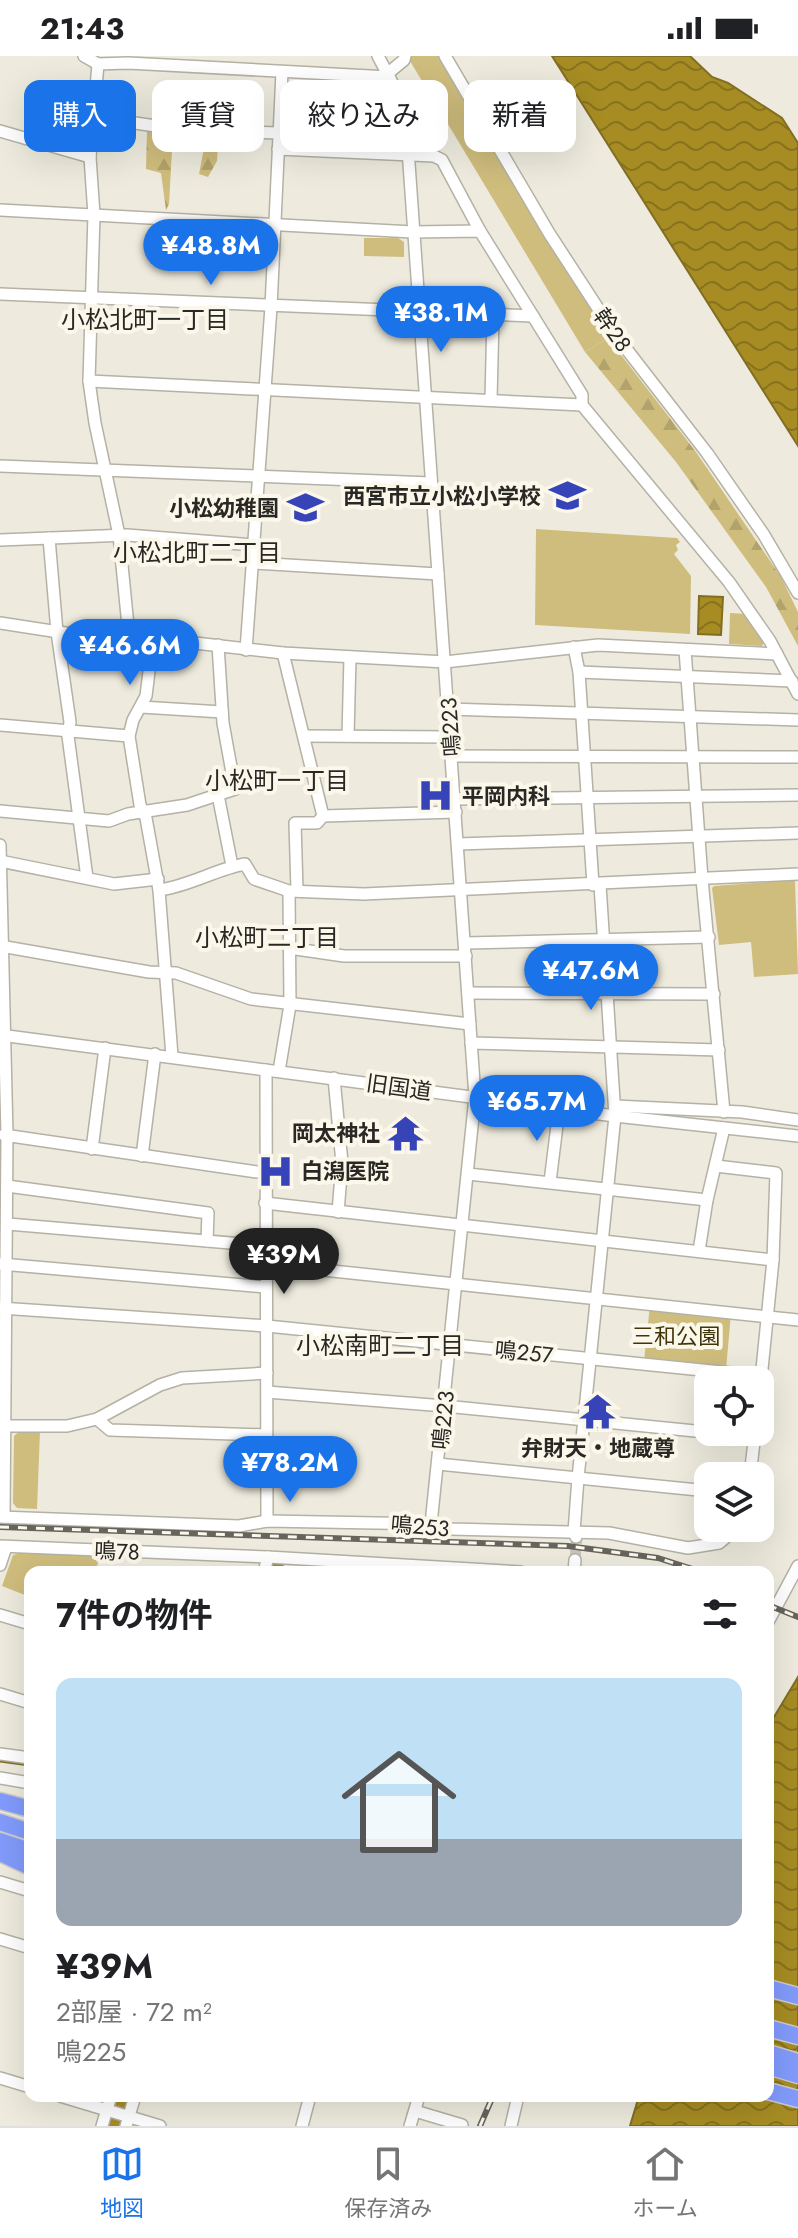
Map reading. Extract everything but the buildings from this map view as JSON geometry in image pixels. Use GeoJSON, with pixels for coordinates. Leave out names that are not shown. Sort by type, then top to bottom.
{"type":"FeatureCollection","features":[{"type":"Feature","properties":{"kind":"highway"},"geometry":{"type":"LineString","coordinates":[[0,1790],[24,1796]]}},
{"type":"Feature","properties":{"kind":"highway"},"geometry":{"type":"LineString","coordinates":[[0,1801],[24,1807]]}},
{"type":"Feature","properties":{"kind":"highway"},"geometry":{"type":"LineString","coordinates":[[3,1821],[24,1823]]}},
{"type":"Feature","properties":{"kind":"highway"},"geometry":{"type":"LineString","coordinates":[[3,1821],[24,1829]]}},
{"type":"Feature","properties":{"kind":"highway"},"geometry":{"type":"LineString","coordinates":[[0,1841],[24,1849]]}},
{"type":"Feature","properties":{"kind":"highway"},"geometry":{"type":"LineString","coordinates":[[0,1853],[24,1864]]}},
{"type":"Feature","properties":{"kind":"highway"},"geometry":{"type":"LineString","coordinates":[[774,1991],[798,1997]]}},
{"type":"Feature","properties":{"kind":"highway"},"geometry":{"type":"LineString","coordinates":[[774,2030],[798,2036]]}},
{"type":"Feature","properties":{"kind":"highway"},"geometry":{"type":"LineString","coordinates":[[774,2055],[798,2062]]}},
{"type":"Feature","properties":{"kind":"highway"},"geometry":{"type":"LineString","coordinates":[[774,2068],[798,2075]]}},
{"type":"Feature","properties":{"kind":"highway"},"geometry":{"type":"LineString","coordinates":[[774,2093],[798,2099]]}},
{"type":"Feature","properties":{"kind":"street"},"geometry":{"type":"LineString","coordinates":[[84,56],[98,64],[128,59],[190,61],[282,72],[388,75],[405,56]]}},
{"type":"Feature","properties":{"kind":"street","name":"鳴223"},"geometry":{"type":"LineString","coordinates":[[378,56],[405,107],[475,1097],[452,1345],[431,1524]]}},
{"type":"Feature","properties":{"kind":"street","name":"幹２８"},"geometry":{"type":"LineString","coordinates":[[445,56],[549,233],[614,333],[707,453],[764,535],[798,593]]}},
{"type":"Feature","properties":{"kind":"street"},"geometry":{"type":"LineString","coordinates":[[97,80],[98,64]]}},
{"type":"Feature","properties":{"kind":"street"},"geometry":{"type":"LineString","coordinates":[[246,650],[271,307],[282,72]]}},
{"type":"Feature","properties":{"kind":"street"},"geometry":{"type":"LineString","coordinates":[[136,123],[183,130],[279,133]]}},
{"type":"Feature","properties":{"kind":"street"},"geometry":{"type":"LineString","coordinates":[[0,131],[90,157]]}},
{"type":"Feature","properties":{"kind":"street"},"geometry":{"type":"LineString","coordinates":[[278,149],[434,156],[442,160],[480,231],[582,395],[582,405],[729,582],[777,654],[798,694]]}},
{"type":"Feature","properties":{"kind":"street"},"geometry":{"type":"LineString","coordinates":[[90,152],[94,215],[89,381],[106,468],[129,636]]}},
{"type":"Feature","properties":{"kind":"street"},"geometry":{"type":"LineString","coordinates":[[0,210],[413,232],[480,231]]}},
{"type":"Feature","properties":{"kind":"street"},"geometry":{"type":"LineString","coordinates":[[0,294],[533,316]]}},
{"type":"Feature","properties":{"kind":"street"},"geometry":{"type":"LineString","coordinates":[[491,400],[493,316]]}},
{"type":"Feature","properties":{"kind":"street"},"geometry":{"type":"LineString","coordinates":[[89,381],[582,405]]}},
{"type":"Feature","properties":{"kind":"street"},"geometry":{"type":"LineString","coordinates":[[0,466],[431,483]]}},
{"type":"Feature","properties":{"kind":"street"},"geometry":{"type":"LineString","coordinates":[[0,540],[116,533],[254,545]]}},
{"type":"Feature","properties":{"kind":"street"},"geometry":{"type":"LineString","coordinates":[[49,538],[57,632],[87,878]]}},
{"type":"Feature","properties":{"kind":"street"},"geometry":{"type":"LineString","coordinates":[[253,563],[438,574]]}},
{"type":"Feature","properties":{"kind":"street"},"geometry":{"type":"LineString","coordinates":[[0,623],[91,637],[169,637],[246,650],[445,662],[598,645],[777,654]]}},
{"type":"Feature","properties":{"kind":"street"},"geometry":{"type":"LineString","coordinates":[[153,639],[146,696],[133,720],[129,736],[158,885],[172,1056]]}},
{"type":"Feature","properties":{"kind":"street"},"geometry":{"type":"LineString","coordinates":[[0,811],[109,821],[128,814],[187,805],[235,789],[222,712],[218,645]]}},
{"type":"Feature","properties":{"kind":"street"},"geometry":{"type":"LineString","coordinates":[[574,647],[579,672],[590,840],[604,940],[615,1111],[575,1535]]}},
{"type":"Feature","properties":{"kind":"street"},"geometry":{"type":"LineString","coordinates":[[685,650],[724,1112]]}},
{"type":"Feature","properties":{"kind":"street"},"geometry":{"type":"LineString","coordinates":[[283,653],[323,816]]}},
{"type":"Feature","properties":{"kind":"street"},"geometry":{"type":"LineString","coordinates":[[348,736],[350,657]]}},
{"type":"Feature","properties":{"kind":"street"},"geometry":{"type":"LineString","coordinates":[[579,672],[792,681]]}},
{"type":"Feature","properties":{"kind":"street"},"geometry":{"type":"LineString","coordinates":[[141,707],[222,712]]}},
{"type":"Feature","properties":{"kind":"street"},"geometry":{"type":"LineString","coordinates":[[449,709],[798,720]]}},
{"type":"Feature","properties":{"kind":"street"},"geometry":{"type":"LineString","coordinates":[[0,725],[129,736]]}},
{"type":"Feature","properties":{"kind":"street"},"geometry":{"type":"LineString","coordinates":[[304,736],[451,737]]}},
{"type":"Feature","properties":{"kind":"street"},"geometry":{"type":"LineString","coordinates":[[452,756],[798,757]]}},
{"type":"Feature","properties":{"kind":"street"},"geometry":{"type":"LineString","coordinates":[[218,795],[232,866]]}},
{"type":"Feature","properties":{"kind":"street"},"geometry":{"type":"LineString","coordinates":[[267,1521],[264,1173],[272,1071],[290,1005],[289,948],[295,823],[317,823],[323,816],[455,805],[588,798],[798,795]]}},
{"type":"Feature","properties":{"kind":"street"},"geometry":{"type":"LineString","coordinates":[[458,844],[798,833]]}},
{"type":"Feature","properties":{"kind":"street"},"geometry":{"type":"LineString","coordinates":[[0,845],[5,1182],[2,1517]]}},
{"type":"Feature","properties":{"kind":"street"},"geometry":{"type":"LineString","coordinates":[[0,861],[114,884],[179,887],[245,864],[254,879],[293,890],[364,894],[798,874]]}},
{"type":"Feature","properties":{"kind":"street"},"geometry":{"type":"LineString","coordinates":[[289,948],[344,956],[604,940],[709,937]]}},
{"type":"Feature","properties":{"kind":"street"},"geometry":{"type":"LineString","coordinates":[[1,946],[149,972],[176,973],[251,999],[470,1024]]}},
{"type":"Feature","properties":{"kind":"street"},"geometry":{"type":"LineString","coordinates":[[468,993],[714,994]]}},
{"type":"Feature","properties":{"kind":"street","name":"旧国道"},"geometry":{"type":"LineString","coordinates":[[3,1035],[559,1109],[615,1111],[798,1136]]}},
{"type":"Feature","properties":{"kind":"street"},"geometry":{"type":"LineString","coordinates":[[471,1043],[719,1050]]}},
{"type":"Feature","properties":{"kind":"street"},"geometry":{"type":"LineString","coordinates":[[92,1149],[105,1048]]}},
{"type":"Feature","properties":{"kind":"street"},"geometry":{"type":"LineString","coordinates":[[142,1156],[155,1054]]}},
{"type":"Feature","properties":{"kind":"street"},"geometry":{"type":"LineString","coordinates":[[334,1078],[342,1163],[338,1212]]}},
{"type":"Feature","properties":{"kind":"street"},"geometry":{"type":"LineString","coordinates":[[550,1182],[559,1109]]}},
{"type":"Feature","properties":{"kind":"street"},"geometry":{"type":"LineString","coordinates":[[615,1111],[724,1112],[798,1120]]}},
{"type":"Feature","properties":{"kind":"street"},"geometry":{"type":"LineString","coordinates":[[699,1251],[724,1128]]}},
{"type":"Feature","properties":{"kind":"street"},"geometry":{"type":"LineString","coordinates":[[4,1135],[264,1173]]}},
{"type":"Feature","properties":{"kind":"street"},"geometry":{"type":"LineString","coordinates":[[716,1166],[776,1173],[773,1260],[762,1366]]}},
{"type":"Feature","properties":{"kind":"street"},"geometry":{"type":"LineString","coordinates":[[468,1174],[707,1200]]}},
{"type":"Feature","properties":{"kind":"street"},"geometry":{"type":"LineString","coordinates":[[5,1182],[208,1213],[207,1241]]}},
{"type":"Feature","properties":{"kind":"street"},"geometry":{"type":"LineString","coordinates":[[265,1203],[773,1260]]}},
{"type":"Feature","properties":{"kind":"street"},"geometry":{"type":"LineString","coordinates":[[5,1226],[266,1246]]}},
{"type":"Feature","properties":{"kind":"street"},"geometry":{"type":"LineString","coordinates":[[4,1264],[266,1287]]}},
{"type":"Feature","properties":{"kind":"street"},"geometry":{"type":"LineString","coordinates":[[266,1264],[798,1320]]}},
{"type":"Feature","properties":{"kind":"street","name":"鳴257"},"geometry":{"type":"LineString","coordinates":[[4,1308],[267,1326],[590,1359],[694,1373]]}},
{"type":"Feature","properties":{"kind":"street"},"geometry":{"type":"LineString","coordinates":[[3,1426],[67,1426],[97,1419],[160,1385],[182,1378],[267,1373]]}},
{"type":"Feature","properties":{"kind":"street"},"geometry":{"type":"LineString","coordinates":[[267,1392],[694,1429]]}},
{"type":"Feature","properties":{"kind":"street"},"geometry":{"type":"LineString","coordinates":[[97,1419],[110,1430],[266,1435]]}},
{"type":"Feature","properties":{"kind":"street"},"geometry":{"type":"LineString","coordinates":[[438,1464],[694,1490]]}},
{"type":"Feature","properties":{"kind":"street","name":"鳴253"},"geometry":{"type":"LineString","coordinates":[[2,1517],[239,1526],[267,1521],[431,1524],[451,1529],[575,1535],[609,1533],[688,1548],[720,1542]]}},
{"type":"Feature","properties":{"kind":"street"},"geometry":{"type":"LineString","coordinates":[[0,1565],[3,1546]]}},
{"type":"Feature","properties":{"kind":"street","name":"鳴78"},"geometry":{"type":"LineString","coordinates":[[3,1546],[402,1566]]}},
{"type":"Feature","properties":{"kind":"street"},"geometry":{"type":"LineString","coordinates":[[266,1566],[268,1557]]}},
{"type":"Feature","properties":{"kind":"street"},"geometry":{"type":"LineString","coordinates":[[774,1611],[798,1566]]}},
{"type":"Feature","properties":{"kind":"street"},"geometry":{"type":"LineString","coordinates":[[0,1615],[24,1622]]}},
{"type":"Feature","properties":{"kind":"street"},"geometry":{"type":"LineString","coordinates":[[0,1694],[24,1701]]}},
{"type":"Feature","properties":{"kind":"street"},"geometry":{"type":"LineString","coordinates":[[0,1754],[24,1757]]}},
{"type":"Feature","properties":{"kind":"street"},"geometry":{"type":"LineString","coordinates":[[0,1778],[24,1782]]}},
{"type":"Feature","properties":{"kind":"street"},"geometry":{"type":"LineString","coordinates":[[0,1882],[24,1889]]}},
{"type":"Feature","properties":{"kind":"street"},"geometry":{"type":"LineString","coordinates":[[0,1939],[24,1946]]}},
{"type":"Feature","properties":{"kind":"street"},"geometry":{"type":"LineString","coordinates":[[0,2078],[24,2085]]}},
{"type":"Feature","properties":{"kind":"street"},"geometry":{"type":"LineString","coordinates":[[80,2102],[127,2119],[160,2126]]}},
{"type":"Feature","properties":{"kind":"street"},"geometry":{"type":"LineString","coordinates":[[102,2126],[110,2111],[111,2102]]}},
{"type":"Feature","properties":{"kind":"street"},"geometry":{"type":"LineString","coordinates":[[302,2126],[308,2102]]}},
{"type":"Feature","properties":{"kind":"street"},"geometry":{"type":"LineString","coordinates":[[410,2126],[417,2102]]}},
{"type":"Feature","properties":{"kind":"street"},"geometry":{"type":"LineString","coordinates":[[511,2126],[517,2102]]}},
{"type":"Feature","properties":{"kind":"street"},"geometry":{"type":"LineString","coordinates":[[415,2111],[462,2125]]}},
{"type":"Feature","properties":{"kind":"green space"},"geometry":{"type":"Polygon","coordinates":[[[407,56],[439,56],[464,98],[464,151],[448,124],[448,80],[421,80],[407,56]]]}},
{"type":"Feature","properties":{"kind":"green space"},"geometry":{"type":"Polygon","coordinates":[[[147,131],[152,132],[152,152],[172,152],[166,210],[161,173],[146,169],[147,131]]]}},
{"type":"Feature","properties":{"kind":"green space"},"geometry":{"type":"Polygon","coordinates":[[[203,152],[218,152],[217,161],[208,177],[199,174],[203,152]]]}},
{"type":"Feature","properties":{"kind":"green space"},"geometry":{"type":"Polygon","coordinates":[[[465,152],[497,152],[608,338],[585,352],[465,152]]]}},
{"type":"Feature","properties":{"kind":"green space"},"geometry":{"type":"Polygon","coordinates":[[[364,238],[398,238],[404,242],[404,257],[364,256],[364,238]]]}},
{"type":"Feature","properties":{"kind":"green space"},"geometry":{"type":"Polygon","coordinates":[[[608,338],[696,452],[781,577],[798,612],[798,646],[766,587],[676,462],[585,352],[608,338]]]}},
{"type":"Feature","properties":{"kind":"green space"},"geometry":{"type":"Polygon","coordinates":[[[536,529],[677,538],[680,542],[674,554],[691,576],[690,634],[535,625],[536,529]]]}},
{"type":"Feature","properties":{"kind":"green space"},"geometry":{"type":"Polygon","coordinates":[[[730,613],[747,614],[765,641],[762,646],[729,644],[730,613]]]}},
{"type":"Feature","properties":{"kind":"green space"},"geometry":{"type":"Polygon","coordinates":[[[795,880],[798,974],[754,977],[751,942],[719,945],[712,888],[795,880]]]}},
{"type":"Feature","properties":{"kind":"green space","name":"三和公園"},"geometry":{"type":"Polygon","coordinates":[[[650,1305],[731,1314],[726,1366],[644,1361],[650,1305]]]}},
{"type":"Feature","properties":{"kind":"green space"},"geometry":{"type":"Polygon","coordinates":[[[20,1431],[40,1431],[37,1509],[17,1508],[13,1503],[14,1436],[20,1431]]]}},
{"type":"Feature","properties":{"kind":"green space"},"geometry":{"type":"Polygon","coordinates":[[[29,1550],[101,1554],[97,1566],[24,1566],[24,1595],[2,1586],[13,1555],[29,1550]]]}},
{"type":"Feature","properties":{"kind":"water"},"geometry":{"type":"Polygon","coordinates":[[[552,56],[690,56],[712,77],[728,83],[782,118],[798,143],[798,446],[576,94],[576,80],[567,80],[552,56]]]}},
{"type":"Feature","properties":{"kind":"water"},"geometry":{"type":"Polygon","coordinates":[[[699,596],[723,597],[721,635],[698,634],[699,596]]]}},
{"type":"Feature","properties":{"kind":"water"},"geometry":{"type":"Polygon","coordinates":[[[798,1677],[798,2126],[630,2126],[637,2102],[774,2102],[774,1717],[798,1677]]]}},
{"type":"Feature","properties":{"kind":"waterway"},"geometry":{"type":"LineString","coordinates":[[0,1761],[24,1764]]}},
{"type":"Feature","properties":{"kind":"waterway"},"geometry":{"type":"LineString","coordinates":[[116,2126],[122,2102]]}},
{"type":"Feature","properties":{"kind":"tunnel"},"geometry":{"type":"LineString","coordinates":[[575,1560],[577,1538]]}},
{"type":"Feature","properties":{"kind":"railway"},"geometry":{"type":"LineString","coordinates":[[0,1527],[568,1546],[658,1558],[683,1566]]}},
{"type":"Feature","properties":{"kind":"railway"},"geometry":{"type":"LineString","coordinates":[[774,1607],[798,1617]]}},
{"type":"Feature","properties":{"kind":"railway"},"geometry":{"type":"LineString","coordinates":[[480,2126],[490,2102]]}},
{"type":"Feature","properties":{"kind":"place","name":"西宮市立小松小学校"},"geometry":{"type":"Point","coordinates":[567,496]}},
{"type":"Feature","properties":{"kind":"place","name":"小松幼稚園"},"geometry":{"type":"Point","coordinates":[305,508]}},
{"type":"Feature","properties":{"kind":"place","name":"平岡内科"},"geometry":{"type":"Point","coordinates":[436,796]}},
{"type":"Feature","properties":{"kind":"place","name":"岡太神社"},"geometry":{"type":"Point","coordinates":[406,1133]}},
{"type":"Feature","properties":{"kind":"place","name":"白潟医院"},"geometry":{"type":"Point","coordinates":[275,1171]}},
{"type":"Feature","properties":{"kind":"place","name":"弁財天・地蔵尊"},"geometry":{"type":"Point","coordinates":[598,1412]}},
{"type":"Feature","properties":{"kind":"district","name":"小松北町一丁目"},"geometry":{"type":"Point","coordinates":[145,320]}},
{"type":"Feature","properties":{"kind":"district","name":"小松北町二丁目"},"geometry":{"type":"Point","coordinates":[197,553]}},
{"type":"Feature","properties":{"kind":"district","name":"小松町一丁目"},"geometry":{"type":"Point","coordinates":[277,781]}},
{"type":"Feature","properties":{"kind":"district","name":"小松町二丁目"},"geometry":{"type":"Point","coordinates":[267,938]}},
{"type":"Feature","properties":{"kind":"district","name":"小松南町二丁目"},"geometry":{"type":"Point","coordinates":[380,1346]}}]}
